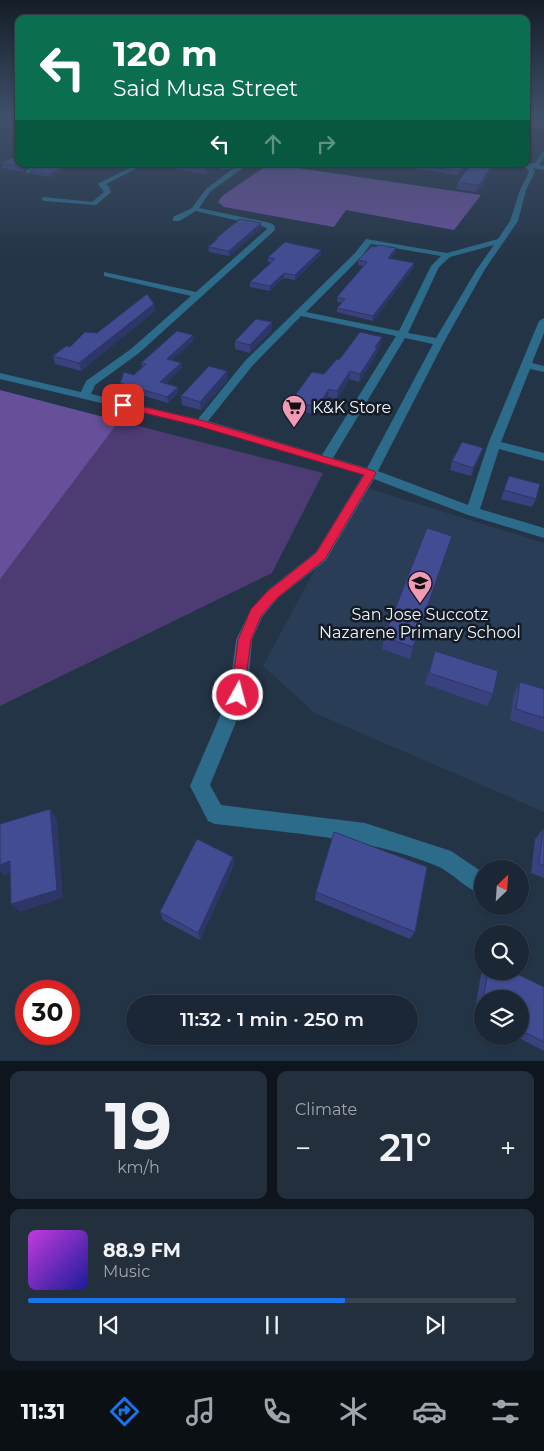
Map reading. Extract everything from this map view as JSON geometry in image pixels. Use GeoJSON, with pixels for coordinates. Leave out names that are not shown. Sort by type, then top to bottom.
{"type":"FeatureCollection","features":[{"type":"Feature","properties":{"kind":"street"},"geometry":{"type":"LineString","coordinates":[[530,167],[538,164]]}},
{"type":"Feature","properties":{"kind":"street"},"geometry":{"type":"LineString","coordinates":[[28,172],[36,167]]}},
{"type":"Feature","properties":{"kind":"street"},"geometry":{"type":"LineString","coordinates":[[44,199],[94,204],[108,192],[107,188],[101,184],[136,167]]}},
{"type":"Feature","properties":{"kind":"street"},"geometry":{"type":"LineString","coordinates":[[176,219],[195,208],[198,202],[215,185],[240,167]]}},
{"type":"Feature","properties":{"kind":"street"},"geometry":{"type":"LineString","coordinates":[[530,167],[544,168]]}},
{"type":"Feature","properties":{"kind":"street"},"geometry":{"type":"LineString","coordinates":[[474,879],[444,858],[364,833],[215,814],[200,786],[238,695],[244,640],[256,613],[273,594],[320,556],[371,473],[439,342],[481,268],[514,221],[523,190],[532,172],[530,167]]}},
{"type":"Feature","properties":{"kind":"street"},"geometry":{"type":"LineString","coordinates":[[84,396],[90,383],[135,351],[196,295],[269,233],[271,227],[208,213],[195,208]]}},
{"type":"Feature","properties":{"kind":"street"},"geometry":{"type":"LineString","coordinates":[[325,460],[401,336],[434,266],[447,255],[502,240]]}},
{"type":"Feature","properties":{"kind":"street"},"geometry":{"type":"LineString","coordinates":[[201,423],[249,363],[358,255],[369,241],[447,255]]}},
{"type":"Feature","properties":{"kind":"street"},"geometry":{"type":"LineString","coordinates":[[107,274],[196,295]]}},
{"type":"Feature","properties":{"kind":"street"},"geometry":{"type":"LineString","coordinates":[[299,314],[401,336],[439,342]]}},
{"type":"Feature","properties":{"kind":"street"},"geometry":{"type":"LineString","coordinates":[[473,512],[494,444],[544,320]]}},
{"type":"Feature","properties":{"kind":"street"},"geometry":{"type":"LineString","coordinates":[[526,365],[544,369]]}},
{"type":"Feature","properties":{"kind":"street"},"geometry":{"type":"LineString","coordinates":[[0,376],[201,423],[371,473],[473,512],[544,533]]}},
{"type":"Feature","properties":{"kind":"street"},"geometry":{"type":"LineString","coordinates":[[494,444],[544,457]]}},
{"type":"Feature","properties":{"kind":"shaded area"},"geometry":{"type":"Polygon","coordinates":[[[265,167],[290,167],[481,195],[454,230],[346,210],[334,227],[224,207],[218,202],[222,196],[265,167]]]}},
{"type":"Feature","properties":{"kind":"shaded area"},"geometry":{"type":"Polygon","coordinates":[[[0,390],[119,421],[0,579],[0,390]]]}},
{"type":"Feature","properties":{"kind":"shaded area"},"geometry":{"type":"Polygon","coordinates":[[[119,421],[323,473],[272,573],[0,706],[0,577],[113,426],[119,421]]]}},
{"type":"Feature","properties":{"kind":"shaded area","name":"San Jose Succotz Nazarene Primary School"},"geometry":{"type":"Polygon","coordinates":[[[360,486],[544,543],[544,812],[315,713],[263,666],[360,486]]]}},
{"type":"Feature","properties":{"kind":"building"},"geometry":{"type":"Polygon","coordinates":[[[37,167],[65,167],[49,174],[31,171],[37,167]]]}},
{"type":"Feature","properties":{"kind":"building"},"geometry":{"type":"Polygon","coordinates":[[[187,167],[209,167],[204,170],[187,167]]]}},
{"type":"Feature","properties":{"kind":"building"},"geometry":{"type":"Polygon","coordinates":[[[430,167],[463,167],[459,171],[430,167]]]}},
{"type":"Feature","properties":{"kind":"building"},"geometry":{"type":"Polygon","coordinates":[[[469,167],[491,167],[481,183],[477,185],[458,182],[469,167]]]}},
{"type":"Feature","properties":{"kind":"building"},"geometry":{"type":"Polygon","coordinates":[[[240,219],[261,223],[229,251],[208,247],[218,239],[215,239],[240,219]]]}},
{"type":"Feature","properties":{"kind":"building"},"geometry":{"type":"Polygon","coordinates":[[[285,242],[321,250],[295,275],[284,273],[270,286],[250,282],[275,259],[268,257],[285,242]]]}},
{"type":"Feature","properties":{"kind":"building"},"geometry":{"type":"Polygon","coordinates":[[[378,245],[396,248],[388,258],[414,263],[373,316],[337,308],[345,299],[337,297],[367,262],[358,260],[372,246],[376,247],[378,245]]]}},
{"type":"Feature","properties":{"kind":"building"},"geometry":{"type":"Polygon","coordinates":[[[147,294],[154,304],[79,363],[53,356],[66,346],[70,347],[85,332],[97,333],[147,294]]]}},
{"type":"Feature","properties":{"kind":"building"},"geometry":{"type":"Polygon","coordinates":[[[256,319],[272,322],[250,345],[235,341],[256,319]]]}},
{"type":"Feature","properties":{"kind":"building"},"geometry":{"type":"Polygon","coordinates":[[[177,331],[193,335],[167,359],[181,363],[160,382],[178,387],[167,397],[120,383],[124,372],[134,375],[146,364],[141,363],[177,331]]]}},
{"type":"Feature","properties":{"kind":"building"},"geometry":{"type":"Polygon","coordinates":[[[360,332],[382,337],[360,374],[350,371],[337,391],[329,389],[317,407],[291,401],[312,372],[324,374],[337,359],[339,360],[360,332]]]}},
{"type":"Feature","properties":{"kind":"building"},"geometry":{"type":"Polygon","coordinates":[[[209,366],[227,371],[200,402],[181,396],[209,366]]]}},
{"type":"Feature","properties":{"kind":"building"},"geometry":{"type":"Polygon","coordinates":[[[462,442],[483,448],[473,468],[452,461],[462,442]]]}},
{"type":"Feature","properties":{"kind":"building"},"geometry":{"type":"Polygon","coordinates":[[[509,476],[540,484],[536,499],[504,490],[509,476]]]}},
{"type":"Feature","properties":{"kind":"building"},"geometry":{"type":"Polygon","coordinates":[[[427,528],[452,536],[413,647],[384,637],[427,528]]]}},
{"type":"Feature","properties":{"kind":"building"},"geometry":{"type":"Polygon","coordinates":[[[435,651],[498,671],[493,694],[429,673],[435,651]]]}},
{"type":"Feature","properties":{"kind":"building"},"geometry":{"type":"Polygon","coordinates":[[[520,682],[544,689],[544,718],[516,709],[520,682]]]}},
{"type":"Feature","properties":{"kind":"building"},"geometry":{"type":"Polygon","coordinates":[[[50,809],[57,890],[11,904],[10,861],[0,865],[0,824],[50,809]]]}},
{"type":"Feature","properties":{"kind":"building"},"geometry":{"type":"Polygon","coordinates":[[[544,830],[544,866],[539,864],[544,830]]]}},
{"type":"Feature","properties":{"kind":"building"},"geometry":{"type":"Polygon","coordinates":[[[334,832],[427,867],[415,932],[316,892],[334,832]]]}},
{"type":"Feature","properties":{"kind":"building"},"geometry":{"type":"Polygon","coordinates":[[[197,839],[233,857],[198,933],[160,912],[197,839]]]}},
{"type":"Feature","properties":{"kind":"building"},"geometry":{"type":"Polygon","coordinates":[[[486,980],[529,980],[544,987],[544,1042],[529,1034],[529,990],[485,990],[486,980]]]}},
{"type":"Feature","properties":{"kind":"place","name":"K&K Store"},"geometry":{"type":"Point","coordinates":[294,428]}},
{"type":"Feature","properties":{"kind":"place","name":"San Jose Succotz Nazarene Primary School"},"geometry":{"type":"Point","coordinates":[420,604]}},
{"type":"Feature","properties":{"kind":"route"},"geometry":{"type":"LineString","coordinates":[[123,405],[201,423],[371,473],[320,556],[273,594],[256,613],[244,640],[238,695]]}}]}
